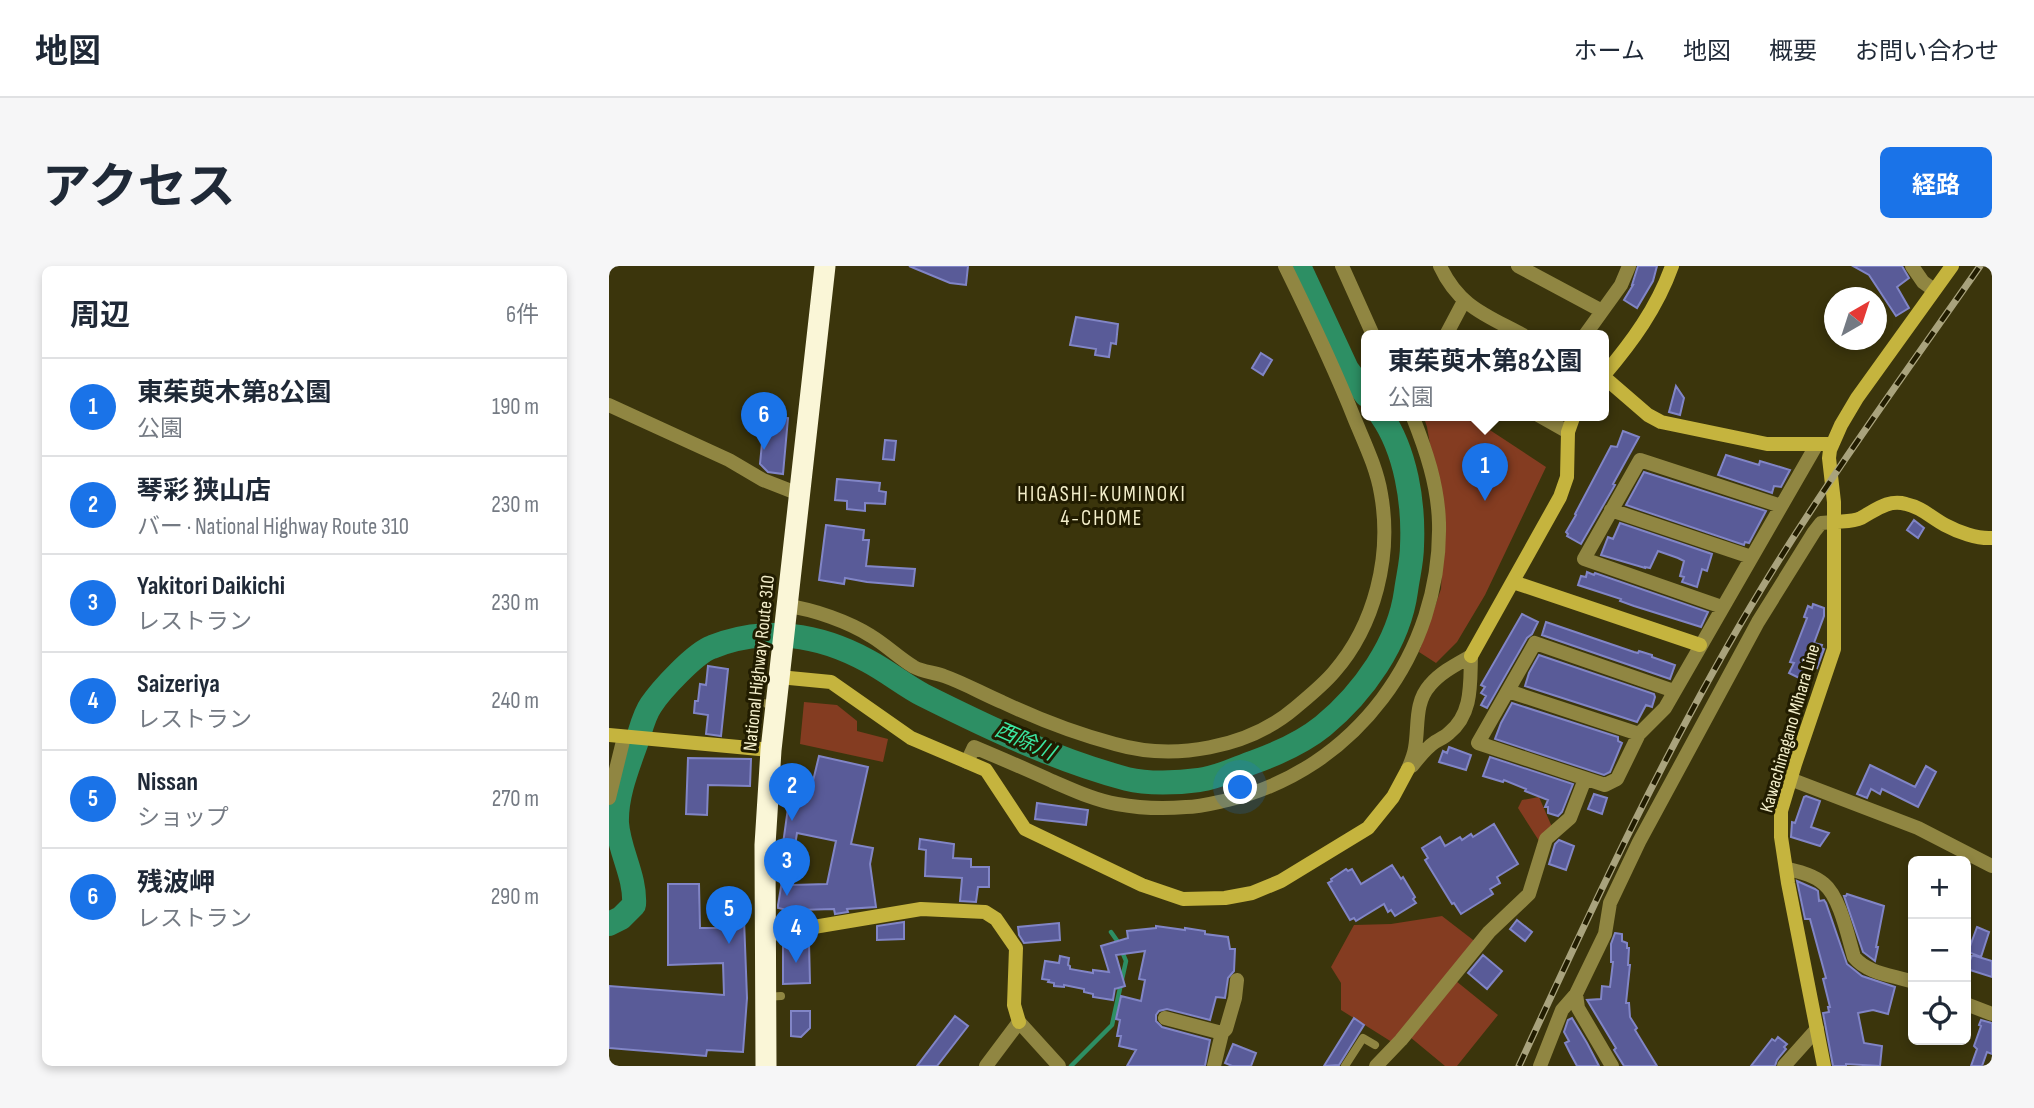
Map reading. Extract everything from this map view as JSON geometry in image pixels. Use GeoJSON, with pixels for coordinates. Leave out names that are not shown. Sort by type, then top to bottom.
{"type":"FeatureCollection","features":[{"type":"Feature","properties":{"kind":"highway","name":"National Highway Route 310"},"geometry":{"type":"LineString","coordinates":[[765,1066],[773,996],[767,934],[765,845],[771,750],[766,703],[780,670],[824,266]]}},
{"type":"Feature","properties":{"kind":"street"},"geometry":{"type":"LineString","coordinates":[[787,609],[800,607],[850,625],[872,636],[916,668],[944,676],[1017,709],[1117,745],[1156,751],[1211,747],[1249,735],[1284,717],[1334,673],[1354,645],[1376,594],[1382,564],[1384,530],[1381,494],[1371,458],[1336,371],[1285,266]]}},
{"type":"Feature","properties":{"kind":"street"},"geometry":{"type":"LineString","coordinates":[[1342,266],[1371,330]]}},
{"type":"Feature","properties":{"kind":"street"},"geometry":{"type":"LineString","coordinates":[[1440,266],[1464,301],[1514,330]]}},
{"type":"Feature","properties":{"kind":"street"},"geometry":{"type":"LineString","coordinates":[[1518,266],[1602,311]]}},
{"type":"Feature","properties":{"kind":"street"},"geometry":{"type":"LineString","coordinates":[[1589,330],[1621,285],[1629,266]]}},
{"type":"Feature","properties":{"kind":"street"},"geometry":{"type":"LineString","coordinates":[[1609,370],[1654,308],[1672,266]]}},
{"type":"Feature","properties":{"kind":"street"},"geometry":{"type":"LineString","coordinates":[[1912,266],[1923,282],[1934,290]]}},
{"type":"Feature","properties":{"kind":"street","name":"Kawachinagano Mihara Line"},"geometry":{"type":"LineString","coordinates":[[1824,1066],[1782,848],[1781,811],[1833,649],[1833,494],[1825,444],[1952,266]]}},
{"type":"Feature","properties":{"kind":"street"},"geometry":{"type":"LineString","coordinates":[[1449,330],[1464,301]]}},
{"type":"Feature","properties":{"kind":"street"},"geometry":{"type":"LineString","coordinates":[[1609,380],[1661,422],[1767,444],[1825,444]]}},
{"type":"Feature","properties":{"kind":"street"},"geometry":{"type":"LineString","coordinates":[[609,405],[729,460],[763,480],[799,494]]}},
{"type":"Feature","properties":{"kind":"street"},"geometry":{"type":"LineString","coordinates":[[967,762],[974,747],[1096,799],[1144,807],[1185,808],[1239,797],[1267,788],[1289,778],[1329,753],[1367,719],[1385,697],[1409,657],[1429,608],[1437,562],[1439,521],[1429,459],[1414,421]]}},
{"type":"Feature","properties":{"kind":"street"},"geometry":{"type":"LineString","coordinates":[[1549,421],[1568,432]]}},
{"type":"Feature","properties":{"kind":"street"},"geometry":{"type":"LineString","coordinates":[[1409,769],[1434,743],[1449,734],[1466,710],[1471,656],[1567,477],[1568,432],[1572,421]]}},
{"type":"Feature","properties":{"kind":"street"},"geometry":{"type":"LineString","coordinates":[[1674,691],[1535,643],[1478,743],[1605,785],[1617,779],[1639,734],[1665,708],[1781,506],[1825,444]]}},
{"type":"Feature","properties":{"kind":"street"},"geometry":{"type":"LineString","coordinates":[[1722,607],[1584,559],[1640,460],[1781,506]]}},
{"type":"Feature","properties":{"kind":"street"},"geometry":{"type":"LineString","coordinates":[[1540,1066],[1562,1010],[1576,994],[1605,934],[1610,903],[1686,751],[1758,622],[1821,523],[1859,519],[1873,509],[1891,503],[1906,504],[1963,533],[1992,538]]}},
{"type":"Feature","properties":{"kind":"street"},"geometry":{"type":"LineString","coordinates":[[1611,510],[1751,557]]}},
{"type":"Feature","properties":{"kind":"street"},"geometry":{"type":"LineString","coordinates":[[1513,582],[1700,645]]}},
{"type":"Feature","properties":{"kind":"street"},"geometry":{"type":"LineString","coordinates":[[780,670],[831,682],[911,738],[986,770],[1025,829],[1142,885],[1183,899],[1205,899],[1225,898],[1265,888],[1368,828],[1393,797],[1409,769],[1415,748],[1417,710],[1429,685],[1444,672],[1471,656]]}},
{"type":"Feature","properties":{"kind":"street"},"geometry":{"type":"LineString","coordinates":[[1508,691],[1639,734]]}},
{"type":"Feature","properties":{"kind":"street"},"geometry":{"type":"LineString","coordinates":[[609,798],[620,736],[771,750]]}},
{"type":"Feature","properties":{"kind":"street"},"geometry":{"type":"LineString","coordinates":[[1376,1066],[1409,1031],[1489,932],[1529,894],[1546,839],[1570,818],[1585,779]]}},
{"type":"Feature","properties":{"kind":"street"},"geometry":{"type":"LineString","coordinates":[[1790,779],[1918,828],[1992,866]]}},
{"type":"Feature","properties":{"kind":"street"},"geometry":{"type":"LineString","coordinates":[[1788,869],[1807,874],[1825,884],[1835,897],[1854,957],[1860,964],[1873,971],[1908,981]]}},
{"type":"Feature","properties":{"kind":"street"},"geometry":{"type":"LineString","coordinates":[[767,934],[921,909],[985,912],[996,919],[1016,948],[1014,1005],[1019,1022],[1059,1066]]}},
{"type":"Feature","properties":{"kind":"street"},"geometry":{"type":"LineString","coordinates":[[1214,1066],[1222,1033],[1226,1029],[1235,999],[1237,980]]}},
{"type":"Feature","properties":{"kind":"street"},"geometry":{"type":"LineString","coordinates":[[1576,994],[1578,1009],[1612,1066]]}},
{"type":"Feature","properties":{"kind":"street"},"geometry":{"type":"LineString","coordinates":[[1971,1005],[1992,1014]]}},
{"type":"Feature","properties":{"kind":"street"},"geometry":{"type":"LineString","coordinates":[[1165,1018],[1222,1033]]}},
{"type":"Feature","properties":{"kind":"street"},"geometry":{"type":"LineString","coordinates":[[986,1066],[1019,1022]]}},
{"type":"Feature","properties":{"kind":"street"},"geometry":{"type":"LineString","coordinates":[[1784,1066],[1817,1029]]}},
{"type":"Feature","properties":{"kind":"lane"},"geometry":{"type":"LineString","coordinates":[[1345,1066],[1363,1038],[1375,1045]]}},
{"type":"Feature","properties":{"kind":"shaded area"},"geometry":{"type":"Polygon","coordinates":[[[1425,421],[1476,421],[1546,467],[1485,595],[1457,642],[1436,663],[1419,652],[1441,589],[1444,526],[1425,421]]]}},
{"type":"Feature","properties":{"kind":"shaded area"},"geometry":{"type":"Polygon","coordinates":[[[804,702],[837,705],[857,721],[857,731],[888,739],[883,762],[800,744],[804,702]]]}},
{"type":"Feature","properties":{"kind":"shaded area"},"geometry":{"type":"Polygon","coordinates":[[[1539,797],[1552,827],[1541,844],[1518,808],[1522,800],[1539,797]]]}},
{"type":"Feature","properties":{"kind":"shaded area"},"geometry":{"type":"Polygon","coordinates":[[[1442,916],[1477,943],[1395,1044],[1341,1010],[1341,983],[1331,967],[1354,925],[1391,924],[1442,916]]]}},
{"type":"Feature","properties":{"kind":"shaded area"},"geometry":{"type":"Polygon","coordinates":[[[1456,981],[1498,1015],[1457,1066],[1445,1066],[1410,1037],[1456,981]]]}},
{"type":"Feature","properties":{"kind":"building"},"geometry":{"type":"Polygon","coordinates":[[[909,266],[968,266],[966,285],[950,283],[909,266]]]}},
{"type":"Feature","properties":{"kind":"building"},"geometry":{"type":"Polygon","coordinates":[[[1638,266],[1657,266],[1653,281],[1637,308],[1624,300],[1633,285],[1638,266]]]}},
{"type":"Feature","properties":{"kind":"building"},"geometry":{"type":"Polygon","coordinates":[[[1853,266],[1902,266],[1909,278],[1897,287],[1909,308],[1896,316],[1887,302],[1887,287],[1877,287],[1869,275],[1853,266]]]}},
{"type":"Feature","properties":{"kind":"building"},"geometry":{"type":"Polygon","coordinates":[[[1076,317],[1118,324],[1116,344],[1111,343],[1109,357],[1095,355],[1096,349],[1070,345],[1076,317]]]}},
{"type":"Feature","properties":{"kind":"building"},"geometry":{"type":"Polygon","coordinates":[[[1261,353],[1272,360],[1263,375],[1252,368],[1261,353]]]}},
{"type":"Feature","properties":{"kind":"building"},"geometry":{"type":"Polygon","coordinates":[[[1676,386],[1684,398],[1680,415],[1669,412],[1676,386]]]}},
{"type":"Feature","properties":{"kind":"building"},"geometry":{"type":"Polygon","coordinates":[[[759,414],[788,418],[783,474],[768,472],[760,464],[763,433],[756,432],[759,414]]]}},
{"type":"Feature","properties":{"kind":"building"},"geometry":{"type":"Polygon","coordinates":[[[1623,431],[1639,437],[1581,544],[1567,536],[1566,532],[1611,446],[1617,447],[1623,431]]]}},
{"type":"Feature","properties":{"kind":"building"},"geometry":{"type":"Polygon","coordinates":[[[885,440],[896,441],[894,460],[883,459],[885,440]]]}},
{"type":"Feature","properties":{"kind":"building"},"geometry":{"type":"Polygon","coordinates":[[[1726,455],[1759,465],[1760,461],[1790,470],[1781,487],[1774,486],[1772,493],[1718,475],[1726,455]]]}},
{"type":"Feature","properties":{"kind":"building"},"geometry":{"type":"Polygon","coordinates":[[[1644,472],[1766,511],[1749,543],[1745,542],[1744,545],[1626,505],[1644,472]]]}},
{"type":"Feature","properties":{"kind":"building"},"geometry":{"type":"Polygon","coordinates":[[[837,479],[880,483],[879,491],[886,492],[885,504],[865,503],[865,511],[847,509],[847,501],[835,500],[837,479]]]}},
{"type":"Feature","properties":{"kind":"building"},"geometry":{"type":"Polygon","coordinates":[[[1914,520],[1924,528],[1918,538],[1907,530],[1914,520]]]}},
{"type":"Feature","properties":{"kind":"building"},"geometry":{"type":"Polygon","coordinates":[[[1620,523],[1712,554],[1707,571],[1702,569],[1697,587],[1682,582],[1684,577],[1680,576],[1684,561],[1658,551],[1650,568],[1601,555],[1608,537],[1613,539],[1620,523]]]}},
{"type":"Feature","properties":{"kind":"building"},"geometry":{"type":"Polygon","coordinates":[[[826,525],[864,530],[863,540],[869,540],[866,566],[915,569],[913,586],[845,578],[844,584],[819,580],[826,525]]]}},
{"type":"Feature","properties":{"kind":"building"},"geometry":{"type":"Polygon","coordinates":[[[1587,572],[1708,612],[1701,627],[1634,606],[1578,585],[1581,576],[1586,577],[1587,572]]]}},
{"type":"Feature","properties":{"kind":"building"},"geometry":{"type":"Polygon","coordinates":[[[1813,604],[1824,608],[1824,616],[1814,643],[1822,645],[1821,648],[1824,649],[1817,668],[1811,665],[1803,680],[1789,673],[1794,663],[1790,662],[1807,618],[1804,617],[1808,606],[1812,608],[1813,604]]]}},
{"type":"Feature","properties":{"kind":"building"},"geometry":{"type":"Polygon","coordinates":[[[1522,614],[1538,622],[1487,708],[1481,705],[1486,696],[1481,693],[1485,687],[1481,685],[1522,614]]]}},
{"type":"Feature","properties":{"kind":"building"},"geometry":{"type":"Polygon","coordinates":[[[1546,622],[1634,652],[1652,655],[1675,665],[1670,679],[1542,635],[1546,622]]]}},
{"type":"Feature","properties":{"kind":"building"},"geometry":{"type":"Polygon","coordinates":[[[1539,655],[1654,694],[1652,707],[1646,705],[1637,722],[1525,686],[1539,655]]]}},
{"type":"Feature","properties":{"kind":"building"},"geometry":{"type":"Polygon","coordinates":[[[708,666],[728,669],[721,736],[706,734],[708,715],[694,713],[700,684],[706,685],[708,666]]]}},
{"type":"Feature","properties":{"kind":"building"},"geometry":{"type":"Polygon","coordinates":[[[1512,703],[1618,737],[1618,741],[1622,743],[1610,772],[1604,775],[1495,739],[1512,703]]]}},
{"type":"Feature","properties":{"kind":"building"},"geometry":{"type":"Polygon","coordinates":[[[1449,747],[1471,755],[1466,770],[1439,762],[1443,751],[1447,753],[1449,747]]]}},
{"type":"Feature","properties":{"kind":"building"},"geometry":{"type":"Polygon","coordinates":[[[819,756],[868,767],[851,844],[873,848],[870,864],[876,907],[847,909],[848,912],[835,914],[834,909],[798,910],[798,920],[782,923],[783,909],[778,908],[778,905],[784,869],[795,870],[792,885],[827,884],[836,841],[797,833],[794,852],[782,851],[792,779],[813,781],[819,756]]]}},
{"type":"Feature","properties":{"kind":"building"},"geometry":{"type":"Polygon","coordinates":[[[1490,757],[1573,784],[1562,812],[1558,816],[1548,813],[1548,807],[1545,807],[1548,800],[1504,780],[1503,782],[1483,776],[1490,757]]]}},
{"type":"Feature","properties":{"kind":"building"},"geometry":{"type":"Polygon","coordinates":[[[688,758],[751,759],[750,786],[708,785],[707,815],[686,814],[688,758]]]}},
{"type":"Feature","properties":{"kind":"building"},"geometry":{"type":"Polygon","coordinates":[[[1870,765],[1915,787],[1926,766],[1936,772],[1918,807],[1882,789],[1880,794],[1871,789],[1867,798],[1857,794],[1870,765]]]}},
{"type":"Feature","properties":{"kind":"building"},"geometry":{"type":"Polygon","coordinates":[[[1594,794],[1607,798],[1602,814],[1588,809],[1594,794]]]}},
{"type":"Feature","properties":{"kind":"building"},"geometry":{"type":"Polygon","coordinates":[[[1806,796],[1820,801],[1811,827],[1829,833],[1820,846],[1791,837],[1792,822],[1795,823],[1806,796]]]}},
{"type":"Feature","properties":{"kind":"building"},"geometry":{"type":"Polygon","coordinates":[[[1037,803],[1088,810],[1086,825],[1035,819],[1037,803]]]}},
{"type":"Feature","properties":{"kind":"building"},"geometry":{"type":"Polygon","coordinates":[[[1494,824],[1518,864],[1497,877],[1500,883],[1490,889],[1493,894],[1461,914],[1425,860],[1428,858],[1422,848],[1440,837],[1445,846],[1460,837],[1462,840],[1471,834],[1473,837],[1494,824]]]}},
{"type":"Feature","properties":{"kind":"building"},"geometry":{"type":"Polygon","coordinates":[[[920,839],[954,844],[953,858],[971,859],[971,867],[989,867],[989,887],[978,887],[976,902],[960,901],[962,878],[925,876],[926,850],[919,849],[920,839]]]}},
{"type":"Feature","properties":{"kind":"building"},"geometry":{"type":"Polygon","coordinates":[[[1559,840],[1574,846],[1566,870],[1549,864],[1555,844],[1559,840]]]}},
{"type":"Feature","properties":{"kind":"building"},"geometry":{"type":"Polygon","coordinates":[[[1392,865],[1401,879],[1403,877],[1416,903],[1395,916],[1391,910],[1388,912],[1384,904],[1356,921],[1354,918],[1350,920],[1328,883],[1331,879],[1346,869],[1352,869],[1361,884],[1392,865]]]}},
{"type":"Feature","properties":{"kind":"building"},"geometry":{"type":"Polygon","coordinates":[[[1797,881],[1818,891],[1819,901],[1824,900],[1826,903],[1847,964],[1862,976],[1895,987],[1888,1014],[1873,1010],[1858,1013],[1864,1043],[1882,1046],[1880,1066],[1833,1066],[1823,1013],[1829,1012],[1830,1007],[1823,979],[1826,978],[1810,919],[1805,919],[1797,881]]]}},
{"type":"Feature","properties":{"kind":"building"},"geometry":{"type":"Polygon","coordinates":[[[668,884],[699,884],[700,928],[722,928],[722,919],[744,919],[747,998],[743,1052],[707,1050],[706,1056],[609,1048],[609,986],[724,995],[723,963],[668,965],[668,884]]]}},
{"type":"Feature","properties":{"kind":"building"},"geometry":{"type":"Polygon","coordinates":[[[1847,894],[1884,906],[1875,961],[1863,952],[1844,896],[1847,894]]]}},
{"type":"Feature","properties":{"kind":"building"},"geometry":{"type":"Polygon","coordinates":[[[1517,920],[1532,932],[1525,941],[1510,929],[1517,920]]]}},
{"type":"Feature","properties":{"kind":"building"},"geometry":{"type":"Polygon","coordinates":[[[904,922],[904,939],[877,940],[877,926],[904,922]]]}},
{"type":"Feature","properties":{"kind":"building"},"geometry":{"type":"Polygon","coordinates":[[[1059,923],[1060,940],[1024,943],[1019,935],[1018,927],[1059,923]]]}},
{"type":"Feature","properties":{"kind":"building"},"geometry":{"type":"Polygon","coordinates":[[[1156,926],[1205,931],[1205,934],[1228,937],[1230,949],[1235,949],[1234,971],[1228,978],[1225,998],[1216,997],[1210,1020],[1167,1009],[1156,1015],[1156,1021],[1162,1027],[1210,1040],[1205,1066],[1127,1066],[1136,1050],[1119,1046],[1121,1036],[1117,1036],[1120,1020],[1116,1019],[1121,996],[1141,1001],[1145,980],[1139,979],[1145,951],[1116,955],[1125,986],[1115,988],[1113,1000],[1093,997],[1093,994],[1084,992],[1084,989],[1054,986],[1049,980],[1042,979],[1045,961],[1059,963],[1060,956],[1069,958],[1070,969],[1093,973],[1093,970],[1109,972],[1101,946],[1128,938],[1127,931],[1156,926]]]}},
{"type":"Feature","properties":{"kind":"building"},"geometry":{"type":"Polygon","coordinates":[[[1977,927],[1989,932],[1981,957],[1971,953],[1971,944],[1977,927]]]}},
{"type":"Feature","properties":{"kind":"building"},"geometry":{"type":"Polygon","coordinates":[[[1615,933],[1622,934],[1622,941],[1627,943],[1629,948],[1626,1003],[1629,1003],[1630,1017],[1657,1066],[1624,1066],[1587,1000],[1601,999],[1602,986],[1610,987],[1613,962],[1611,944],[1615,933]]]}},
{"type":"Feature","properties":{"kind":"building"},"geometry":{"type":"Polygon","coordinates":[[[783,942],[809,942],[810,983],[783,984],[783,942]]]}},
{"type":"Feature","properties":{"kind":"building"},"geometry":{"type":"Polygon","coordinates":[[[1483,955],[1502,971],[1487,989],[1468,973],[1483,955]]]}},
{"type":"Feature","properties":{"kind":"building"},"geometry":{"type":"Polygon","coordinates":[[[1972,955],[1992,961],[1992,977],[1971,970],[1972,955]]]}},
{"type":"Feature","properties":{"kind":"building"},"geometry":{"type":"Polygon","coordinates":[[[791,1011],[810,1011],[810,1028],[801,1037],[791,1036],[791,1011]]]}},
{"type":"Feature","properties":{"kind":"building"},"geometry":{"type":"Polygon","coordinates":[[[955,1016],[968,1026],[937,1066],[917,1066],[955,1016]]]}},
{"type":"Feature","properties":{"kind":"building"},"geometry":{"type":"Polygon","coordinates":[[[1354,1018],[1364,1025],[1339,1065],[1324,1066],[1354,1018]]]}},
{"type":"Feature","properties":{"kind":"building"},"geometry":{"type":"Polygon","coordinates":[[[1572,1018],[1599,1066],[1577,1066],[1565,1043],[1569,1041],[1564,1032],[1568,1020],[1572,1018]]]}},
{"type":"Feature","properties":{"kind":"building"},"geometry":{"type":"Polygon","coordinates":[[[1981,1020],[1992,1023],[1992,1054],[1987,1052],[1982,1066],[1971,1066],[1977,1049],[1974,1046],[1981,1020]]]}},
{"type":"Feature","properties":{"kind":"building"},"geometry":{"type":"Polygon","coordinates":[[[1778,1037],[1787,1044],[1775,1066],[1751,1066],[1772,1039],[1775,1041],[1778,1037]]]}},
{"type":"Feature","properties":{"kind":"building"},"geometry":{"type":"Polygon","coordinates":[[[1233,1044],[1256,1053],[1251,1066],[1232,1066],[1225,1063],[1233,1044]]]}},
{"type":"Feature","properties":{"kind":"waterway","name":"西除川"},"geometry":{"type":"LineString","coordinates":[[1299,266],[1347,369],[1361,388]]}},
{"type":"Feature","properties":{"kind":"waterway","name":"西除川"},"geometry":{"type":"LineString","coordinates":[[609,924],[621,918],[634,905],[632,884],[618,833],[617,813],[623,781],[646,713],[662,690],[697,656],[732,640],[772,635],[830,644],[868,661],[923,695],[998,731],[1049,753],[1135,781],[1172,782],[1213,777],[1272,755],[1307,738],[1338,713],[1377,666],[1396,629],[1402,610],[1412,552],[1412,512],[1402,461],[1385,421]]}},
{"type":"Feature","properties":{"kind":"waterway"},"geometry":{"type":"LineString","coordinates":[[1071,1066],[1112,1025],[1126,961],[1111,932]]}},
{"type":"Feature","properties":{"kind":"railway"},"geometry":{"type":"LineString","coordinates":[[1519,1066],[1634,822],[1729,644],[1815,504],[1980,266]]}},
{"type":"Feature","properties":{"kind":"place","name":"残波岬"},"geometry":{"type":"Point","coordinates":[764,450]}},
{"type":"Feature","properties":{"kind":"place","name":"東茱萸木第8公園"},"geometry":{"type":"Point","coordinates":[1485,501]}},
{"type":"Feature","properties":{"kind":"place","name":"琴彩 狭山店"},"geometry":{"type":"Point","coordinates":[792,821]}},
{"type":"Feature","properties":{"kind":"place","name":"Yakitori Daikichi"},"geometry":{"type":"Point","coordinates":[787,896]}},
{"type":"Feature","properties":{"kind":"place","name":"Nissan"},"geometry":{"type":"Point","coordinates":[729,944]}},
{"type":"Feature","properties":{"kind":"place","name":"Saizeriya"},"geometry":{"type":"Point","coordinates":[796,963]}},
{"type":"Feature","properties":{"kind":"district","name":"HIGASHI-KUMINOKI 4-CHOME"},"geometry":{"type":"Point","coordinates":[1102,506]}}]}
